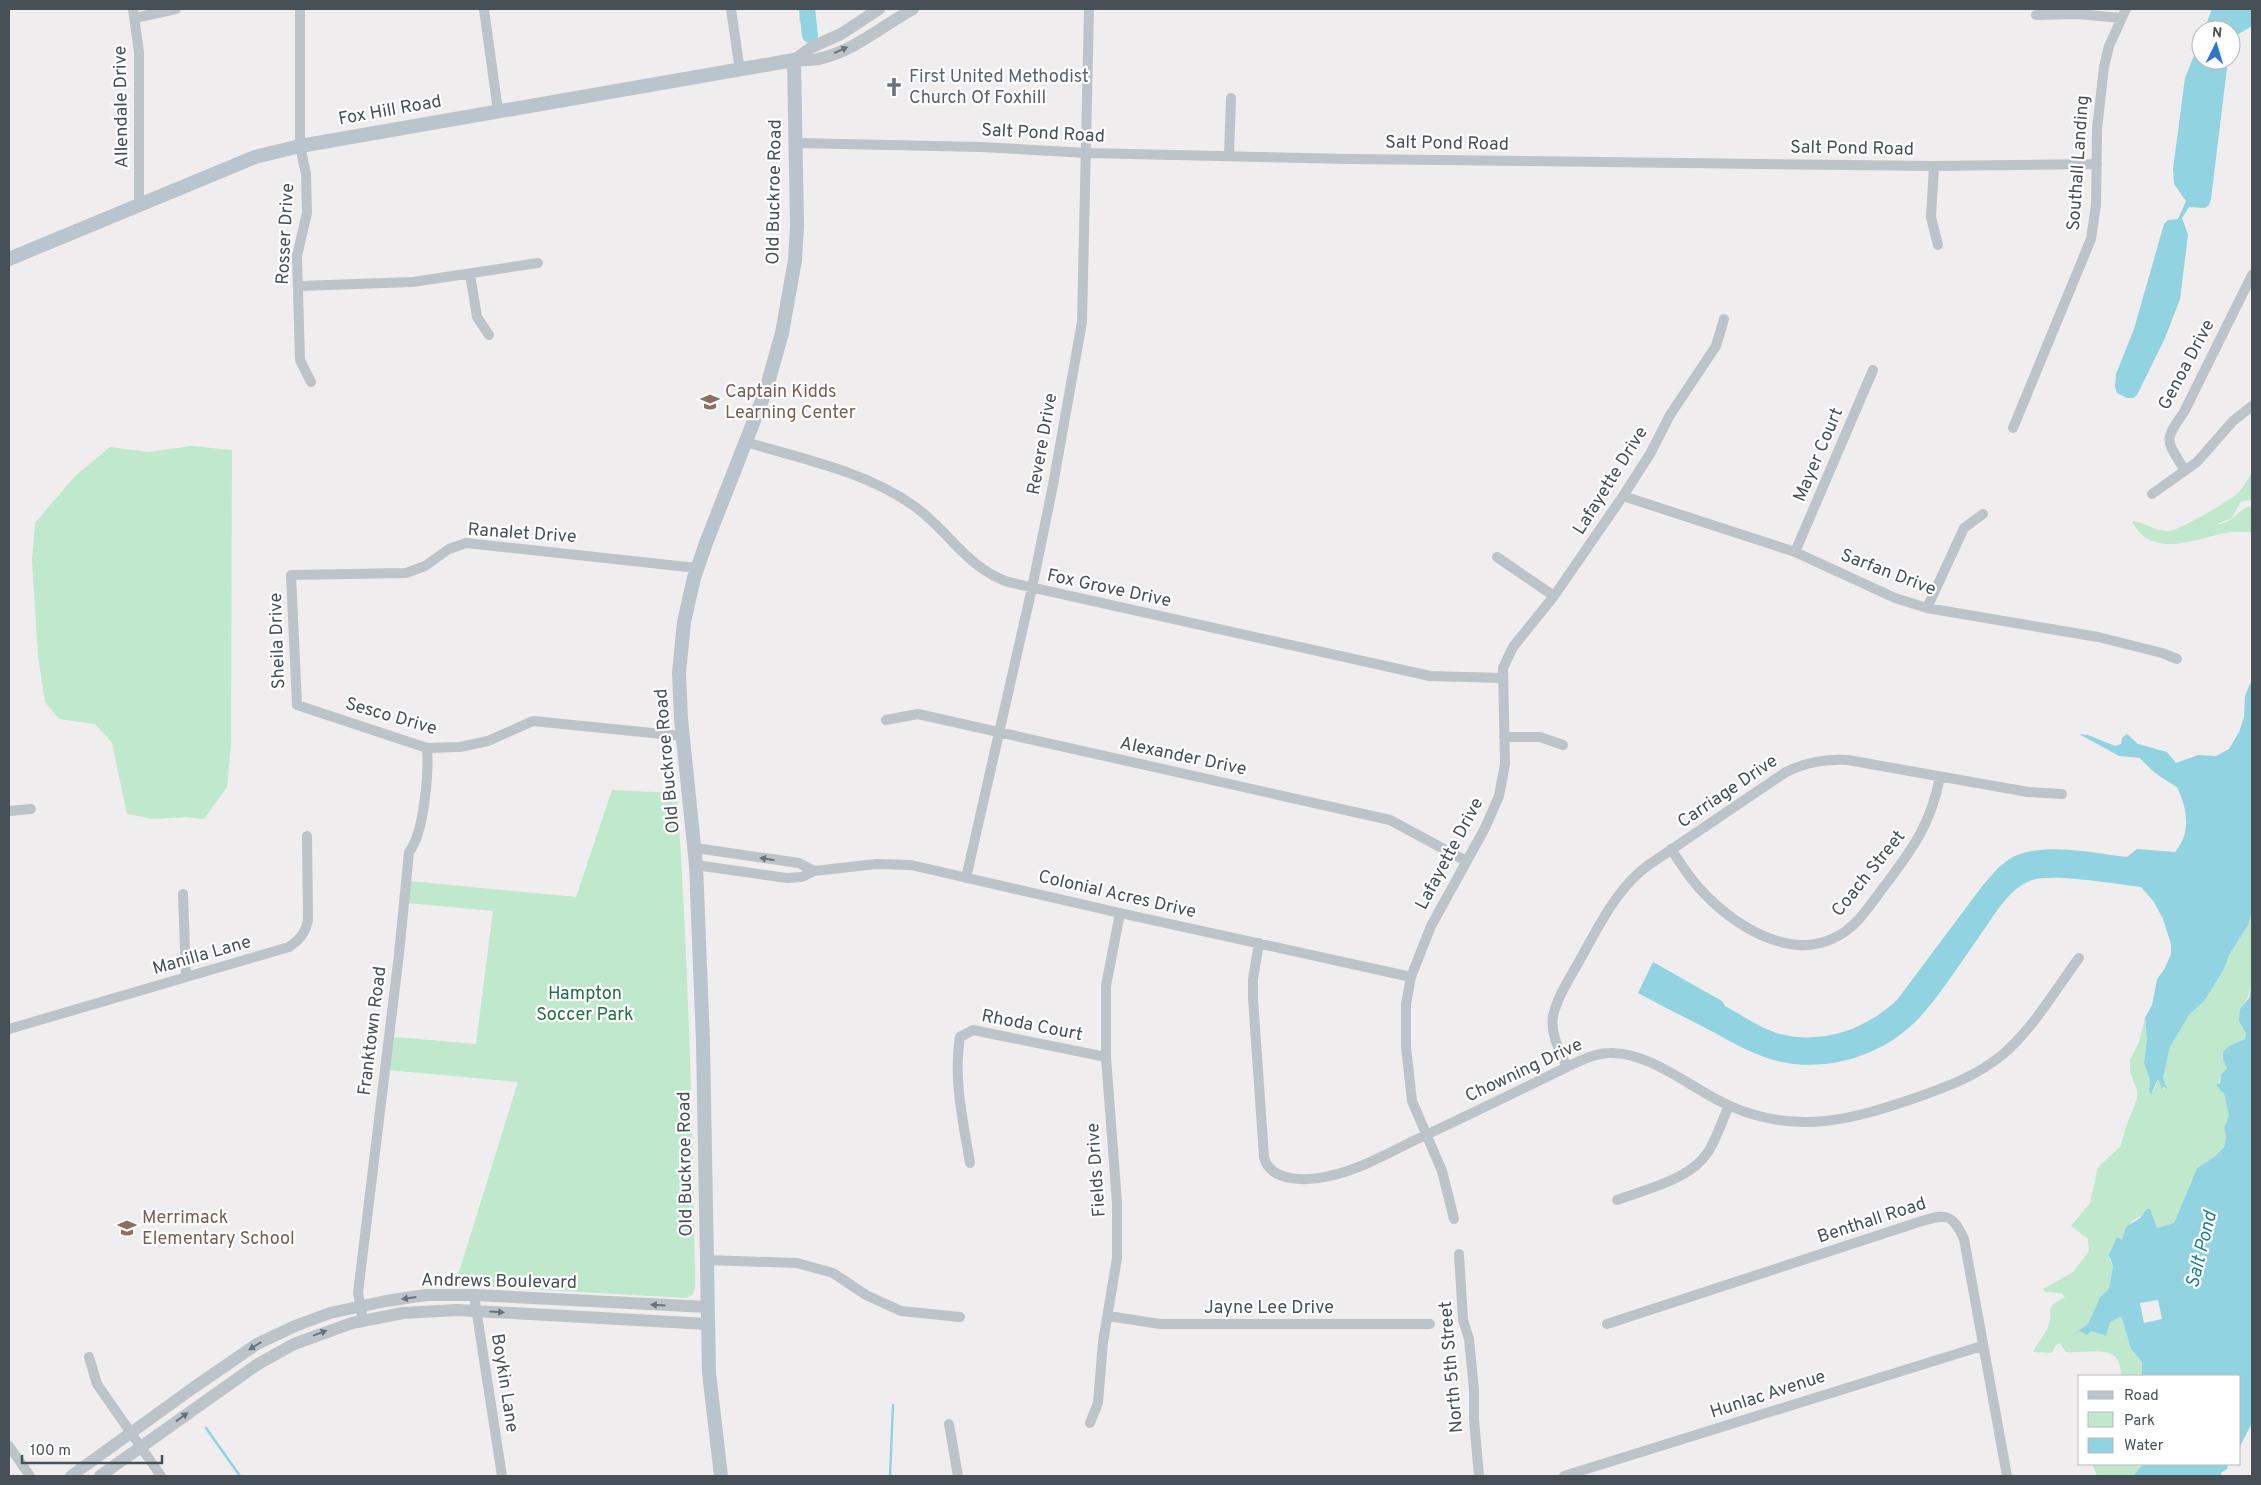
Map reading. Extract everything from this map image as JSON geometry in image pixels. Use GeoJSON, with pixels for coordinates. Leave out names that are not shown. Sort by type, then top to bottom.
{"type":"FeatureCollection","features":[{"type":"Feature","properties":{"kind":"main road","name":"Fox Hill Road"},"geometry":{"type":"LineString","coordinates":[[9,259],[255,158],[300,146],[794,60]]}},
{"type":"Feature","properties":{"kind":"main road","name":"Old Buckroe Road"},"geometry":{"type":"LineString","coordinates":[[721,1476],[713,1420],[707,1324],[703,1042],[696,865],[682,736],[679,681],[682,642],[697,568],[773,367],[792,279],[797,226],[794,60]]}},
{"type":"Feature","properties":{"kind":"street"},"geometry":{"type":"LineString","coordinates":[[134,13],[176,9]]}},
{"type":"Feature","properties":{"kind":"street","name":"Rosser Drive"},"geometry":{"type":"LineString","coordinates":[[300,9],[300,146],[306,174],[307,213],[298,256],[300,360],[311,382]]}},
{"type":"Feature","properties":{"kind":"street"},"geometry":{"type":"LineString","coordinates":[[484,9],[498,111]]}},
{"type":"Feature","properties":{"kind":"street"},"geometry":{"type":"LineString","coordinates":[[731,9],[740,70]]}},
{"type":"Feature","properties":{"kind":"street"},"geometry":{"type":"LineString","coordinates":[[794,60],[812,46],[841,34],[879,9]]}},
{"type":"Feature","properties":{"kind":"street"},"geometry":{"type":"LineString","coordinates":[[794,60],[817,59],[832,54],[866,39],[913,9]]}},
{"type":"Feature","properties":{"kind":"street","name":"Revere Drive"},"geometry":{"type":"LineString","coordinates":[[966,878],[1032,588],[1053,485],[1082,322],[1089,9]]}},
{"type":"Feature","properties":{"kind":"street","name":"Allendale Drive"},"geometry":{"type":"LineString","coordinates":[[134,13],[139,52],[139,205]]}},
{"type":"Feature","properties":{"kind":"street"},"geometry":{"type":"LineString","coordinates":[[2036,15],[2124,14]]}},
{"type":"Feature","properties":{"kind":"street","name":"Southall Landing"},"geometry":{"type":"LineString","coordinates":[[2013,428],[2091,239],[2096,205],[2097,128],[2104,67],[2109,46],[2124,14]]}},
{"type":"Feature","properties":{"kind":"street"},"geometry":{"type":"LineString","coordinates":[[1229,156],[1231,98]]}},
{"type":"Feature","properties":{"kind":"street","name":"Salt Pond Road"},"geometry":{"type":"LineString","coordinates":[[797,143],[981,147],[1086,153],[1229,156],[1934,166],[2097,164]]}},
{"type":"Feature","properties":{"kind":"street"},"geometry":{"type":"LineString","coordinates":[[1934,166],[1931,217],[1938,245]]}},
{"type":"Feature","properties":{"kind":"street"},"geometry":{"type":"LineString","coordinates":[[299,286],[413,282],[538,263]]}},
{"type":"Feature","properties":{"kind":"street"},"geometry":{"type":"LineString","coordinates":[[470,274],[477,317],[489,334]]}},
{"type":"Feature","properties":{"kind":"street","name":"Genoa Drive"},"geometry":{"type":"LineString","coordinates":[[2185,471],[2170,446],[2171,430],[2188,404],[2252,275]]}},
{"type":"Feature","properties":{"kind":"street","name":"Lafayette Drive"},"geometry":{"type":"LineString","coordinates":[[1454,1219],[1442,1171],[1412,1100],[1408,1074],[1405,1020],[1411,976],[1431,926],[1490,818],[1499,796],[1505,764],[1503,668],[1509,653],[1554,596],[1650,454],[1670,415],[1716,346],[1724,319]]}},
{"type":"Feature","properties":{"kind":"street","name":"Mayer Court"},"geometry":{"type":"LineString","coordinates":[[1795,552],[1873,370]]}},
{"type":"Feature","properties":{"kind":"street"},"geometry":{"type":"LineString","coordinates":[[2152,494],[2204,455],[2233,421],[2252,406]]}},
{"type":"Feature","properties":{"kind":"street","name":"Fox Grove Drive"},"geometry":{"type":"LineString","coordinates":[[746,442],[833,468],[888,490],[913,505],[939,525],[978,567],[995,577],[1032,588],[1430,676],[1502,678]]}},
{"type":"Feature","properties":{"kind":"street","name":"Sarfan Drive"},"geometry":{"type":"LineString","coordinates":[[1623,496],[1795,552],[1896,598],[1928,608],[2098,637],[2162,653],[2177,659]]}},
{"type":"Feature","properties":{"kind":"street"},"geometry":{"type":"LineString","coordinates":[[1928,608],[1964,528],[1983,514]]}},
{"type":"Feature","properties":{"kind":"street","name":"Ranalet Drive"},"geometry":{"type":"LineString","coordinates":[[291,575],[406,572],[425,566],[449,549],[466,543],[697,568]]}},
{"type":"Feature","properties":{"kind":"street"},"geometry":{"type":"LineString","coordinates":[[1497,558],[1554,596]]}},
{"type":"Feature","properties":{"kind":"street","name":"Sheila Drive"},"geometry":{"type":"LineString","coordinates":[[291,575],[297,705]]}},
{"type":"Feature","properties":{"kind":"street","name":"Sesco Drive"},"geometry":{"type":"LineString","coordinates":[[297,705],[427,748],[460,747],[488,741],[533,721],[682,736]]}},
{"type":"Feature","properties":{"kind":"street","name":"Alexander Drive"},"geometry":{"type":"LineString","coordinates":[[886,720],[918,714],[1390,820],[1466,862]]}},
{"type":"Feature","properties":{"kind":"street"},"geometry":{"type":"LineString","coordinates":[[1504,737],[1540,737],[1562,745]]}},
{"type":"Feature","properties":{"kind":"street","name":"Franktown Road"},"geometry":{"type":"LineString","coordinates":[[363,1320],[358,1292],[399,954],[409,852],[415,845],[422,811],[428,764],[427,748]]}},
{"type":"Feature","properties":{"kind":"street","name":"Carriage Drive"},"geometry":{"type":"LineString","coordinates":[[1567,1067],[1558,1048],[1553,1031],[1553,1017],[1561,996],[1599,925],[1620,894],[1635,875],[1786,772],[1804,763],[1825,759],[1848,760],[2028,792],[2062,794]]}},
{"type":"Feature","properties":{"kind":"street","name":"Coach Street"},"geometry":{"type":"LineString","coordinates":[[1671,849],[1699,889],[1714,903],[1748,928],[1773,939],[1794,945],[1816,944],[1835,938],[1858,919],[1904,860],[1929,819],[1935,802],[1940,776]]}},
{"type":"Feature","properties":{"kind":"street"},"geometry":{"type":"LineString","coordinates":[[9,811],[30,809]]}},
{"type":"Feature","properties":{"kind":"street","name":"Manilla Lane"},"geometry":{"type":"LineString","coordinates":[[9,1029],[289,947],[300,939],[306,931],[309,913],[307,836]]}},
{"type":"Feature","properties":{"kind":"street","name":"Colonial Acres Drive"},"geometry":{"type":"LineString","coordinates":[[695,848],[799,864],[814,872]]}},
{"type":"Feature","properties":{"kind":"street","name":"Colonial Acres Drive"},"geometry":{"type":"LineString","coordinates":[[696,865],[787,878],[802,877],[814,872],[892,863],[928,868],[1120,914],[1411,976]]}},
{"type":"Feature","properties":{"kind":"street"},"geometry":{"type":"LineString","coordinates":[[183,894],[186,977]]}},
{"type":"Feature","properties":{"kind":"street","name":"Fields Drive"},"geometry":{"type":"LineString","coordinates":[[1090,1423],[1098,1403],[1103,1342],[1117,1258],[1117,1203],[1106,1057],[1106,986],[1120,914]]}},
{"type":"Feature","properties":{"kind":"street","name":"Chowning Drive"},"geometry":{"type":"LineString","coordinates":[[1260,943],[1253,979],[1253,998],[1264,1157],[1268,1168],[1278,1175],[1291,1178],[1330,1176],[1347,1170],[1426,1135],[1589,1057],[1608,1053],[1628,1054],[1652,1064],[1729,1106],[1769,1118],[1811,1122],[1832,1121],[1872,1112],[1963,1080],[2002,1056],[2021,1037],[2079,958]]}},
{"type":"Feature","properties":{"kind":"street","name":"Rhoda Court"},"geometry":{"type":"LineString","coordinates":[[970,1163],[960,1103],[957,1055],[960,1037],[973,1030],[1106,1057]]}},
{"type":"Feature","properties":{"kind":"street"},"geometry":{"type":"LineString","coordinates":[[1617,1200],[1665,1182],[1689,1170],[1708,1152],[1729,1106]]}},
{"type":"Feature","properties":{"kind":"street","name":"Benthall Road"},"geometry":{"type":"LineString","coordinates":[[1607,1324],[1940,1216],[1949,1218],[1957,1223],[1964,1239],[2007,1476]]}},
{"type":"Feature","properties":{"kind":"street","name":"North 5th Street"},"geometry":{"type":"LineString","coordinates":[[1459,1254],[1463,1320],[1469,1339],[1474,1390],[1474,1420],[1479,1476]]}},
{"type":"Feature","properties":{"kind":"street"},"geometry":{"type":"LineString","coordinates":[[707,1260],[797,1264],[833,1274],[866,1294],[901,1311],[960,1318]]}},
{"type":"Feature","properties":{"kind":"street","name":"Andrews Boulevard"},"geometry":{"type":"LineString","coordinates":[[71,1476],[257,1344],[295,1326],[330,1313],[359,1306],[426,1295],[474,1295],[707,1307]]}},
{"type":"Feature","properties":{"kind":"street","name":"Boykin Lane"},"geometry":{"type":"LineString","coordinates":[[474,1295],[502,1476]]}},
{"type":"Feature","properties":{"kind":"street","name":"Andrews Boulevard"},"geometry":{"type":"LineString","coordinates":[[100,1476],[239,1376],[274,1354],[311,1337],[363,1320],[431,1310],[707,1324]]}},
{"type":"Feature","properties":{"kind":"street","name":"Jayne Lee Drive"},"geometry":{"type":"LineString","coordinates":[[1108,1316],[1160,1324],[1430,1324]]}},
{"type":"Feature","properties":{"kind":"street","name":"Hunlac Avenue"},"geometry":{"type":"LineString","coordinates":[[1564,1476],[1982,1346]]}},
{"type":"Feature","properties":{"kind":"street"},"geometry":{"type":"LineString","coordinates":[[89,1358],[97,1384],[161,1476]]}},
{"type":"Feature","properties":{"kind":"street"},"geometry":{"type":"LineString","coordinates":[[950,1424],[958,1476]]}},
{"type":"Feature","properties":{"kind":"street"},"geometry":{"type":"LineString","coordinates":[[9,1446],[30,1476]]}},
{"type":"Feature","properties":{"kind":"green space"},"geometry":{"type":"Polygon","coordinates":[[[800,9],[811,9],[814,28],[805,34],[799,20],[800,9]]]}},
{"type":"Feature","properties":{"kind":"green space"},"geometry":{"type":"Polygon","coordinates":[[[191,446],[232,450],[231,745],[227,787],[204,819],[186,817],[153,819],[127,814],[112,743],[95,724],[59,719],[45,702],[38,656],[32,561],[35,523],[74,477],[110,447],[149,452],[191,446]]]}},
{"type":"Feature","properties":{"kind":"green space"},"geometry":{"type":"Polygon","coordinates":[[[2252,472],[2252,500],[2241,501],[2232,518],[2243,509],[2252,506],[2252,532],[2228,532],[2186,542],[2161,543],[2150,540],[2140,533],[2132,521],[2164,531],[2174,530],[2227,501],[2235,496],[2252,472]],[[2232,518],[2214,525],[2222,524],[2232,518]]]}},
{"type":"Feature","properties":{"kind":"green space","name":"Hampton Soccer Park"},"geometry":{"type":"Polygon","coordinates":[[[612,790],[677,793],[689,1040],[695,1288],[693,1294],[687,1298],[455,1285],[518,1082],[389,1070],[393,1037],[476,1044],[493,911],[408,903],[410,881],[576,897],[612,790]]]}},
{"type":"Feature","properties":{"kind":"green space"},"geometry":{"type":"Polygon","coordinates":[[[2252,910],[2253,976],[2246,1000],[2240,1009],[2246,1033],[2245,1039],[2229,1046],[2223,1060],[2227,1068],[2221,1074],[2218,1087],[2224,1094],[2229,1115],[2224,1128],[2226,1136],[2224,1147],[2214,1157],[2197,1168],[2174,1223],[2157,1228],[2144,1214],[2132,1221],[2122,1241],[2109,1258],[2113,1266],[2109,1289],[2100,1297],[2088,1324],[2076,1333],[2090,1331],[2103,1336],[2110,1322],[2117,1317],[2122,1318],[2131,1349],[2142,1362],[2142,1375],[2121,1375],[2120,1365],[2116,1358],[2104,1352],[2066,1352],[2060,1343],[2056,1345],[2052,1353],[2033,1352],[2048,1327],[2050,1309],[2053,1304],[2065,1297],[2061,1293],[2045,1292],[2043,1289],[2073,1272],[2089,1251],[2088,1239],[2071,1226],[2090,1203],[2098,1167],[2120,1147],[2137,1099],[2137,1090],[2130,1072],[2130,1060],[2139,1042],[2145,1018],[2147,1039],[2144,1063],[2150,1080],[2149,1092],[2153,1092],[2158,1079],[2162,1089],[2166,1088],[2163,1078],[2170,1047],[2189,1015],[2205,1000],[2224,969],[2229,955],[2249,924],[2252,910]]]}},
{"type":"Feature","properties":{"kind":"green space"},"geometry":{"type":"Polygon","coordinates":[[[2092,1465],[2142,1465],[2133,1476],[2097,1476],[2092,1465]]]}},
{"type":"Feature","properties":{"kind":"water"},"geometry":{"type":"Polygon","coordinates":[[[2212,9],[2252,9],[2252,26],[2241,33],[2241,20],[2208,20],[2212,9]]]}},
{"type":"Feature","properties":{"kind":"water"},"geometry":{"type":"Polygon","coordinates":[[[2191,63],[2191,70],[2227,70],[2211,199],[2209,205],[2205,208],[2189,207],[2182,218],[2188,235],[2180,299],[2165,338],[2137,395],[2133,398],[2127,398],[2117,393],[2115,387],[2116,374],[2134,329],[2164,224],[2168,220],[2178,219],[2186,201],[2174,184],[2173,169],[2185,78],[2191,63]]]}},
{"type":"Feature","properties":{"kind":"water"},"geometry":{"type":"Polygon","coordinates":[[[2252,679],[2252,910],[2249,924],[2229,955],[2224,969],[2205,1000],[2189,1015],[2170,1047],[2163,1078],[2167,1089],[2164,1087],[2162,1089],[2158,1079],[2151,1094],[2149,1092],[2150,1080],[2144,1063],[2147,1039],[2145,1018],[2152,1005],[2157,979],[2164,970],[2171,954],[2171,944],[2163,919],[2154,902],[2141,887],[2055,878],[2042,878],[2023,884],[1999,908],[1948,981],[1920,1017],[1888,1043],[1851,1059],[1810,1065],[1763,1057],[1638,993],[1653,962],[1722,1001],[1725,1006],[1752,1022],[1780,1034],[1796,1037],[1828,1036],[1843,1032],[1872,1019],[1897,1000],[1983,885],[2008,860],[2020,854],[2050,849],[2127,857],[2137,849],[2175,852],[2184,836],[2186,828],[2185,812],[2177,787],[2157,774],[2140,758],[2119,756],[2079,734],[2088,735],[2115,746],[2121,744],[2122,738],[2127,734],[2138,744],[2167,752],[2176,763],[2198,755],[2216,756],[2229,749],[2239,732],[2244,717],[2245,696],[2252,679]]]}},
{"type":"Feature","properties":{"kind":"water","name":"Salt Pond"},"geometry":{"type":"Polygon","coordinates":[[[2252,985],[2252,1423],[2241,1444],[2241,1375],[2142,1375],[2142,1362],[2131,1349],[2122,1318],[2120,1317],[2110,1322],[2106,1336],[2091,1331],[2087,1335],[2080,1331],[2070,1337],[2088,1324],[2100,1297],[2109,1289],[2113,1266],[2109,1255],[2117,1237],[2122,1240],[2126,1227],[2140,1218],[2147,1209],[2150,1209],[2157,1228],[2174,1223],[2197,1168],[2214,1157],[2224,1147],[2226,1136],[2224,1128],[2229,1115],[2224,1094],[2216,1085],[2220,1083],[2221,1074],[2227,1068],[2223,1060],[2223,1052],[2229,1046],[2245,1039],[2246,1033],[2239,1021],[2240,1009],[2249,998],[2252,985]]]}},
{"type":"Feature","properties":{"kind":"water"},"geometry":{"type":"Polygon","coordinates":[[[2142,1465],[2228,1465],[2227,1469],[2220,1476],[2133,1476],[2142,1465]]]}},
{"type":"Feature","properties":{"kind":"pier"},"geometry":{"type":"Polygon","coordinates":[[[2158,1300],[2162,1319],[2144,1323],[2140,1303],[2158,1300]]]}},
{"type":"Feature","properties":{"kind":"waterway"},"geometry":{"type":"LineString","coordinates":[[807,9],[810,35]]}},
{"type":"Feature","properties":{"kind":"waterway"},"geometry":{"type":"LineString","coordinates":[[890,1476],[893,1405]]}},
{"type":"Feature","properties":{"kind":"waterway"},"geometry":{"type":"LineString","coordinates":[[206,1428],[240,1476]]}},
{"type":"Feature","properties":{"kind":"place","name":"First United Methodist Church Of Foxhill"},"geometry":{"type":"Point","coordinates":[894,87]}},
{"type":"Feature","properties":{"kind":"place","name":"Captain Kidds Learning Center"},"geometry":{"type":"Point","coordinates":[710,402]}},
{"type":"Feature","properties":{"kind":"place","name":"Merrimack Elementary School"},"geometry":{"type":"Point","coordinates":[127,1228]}}]}
